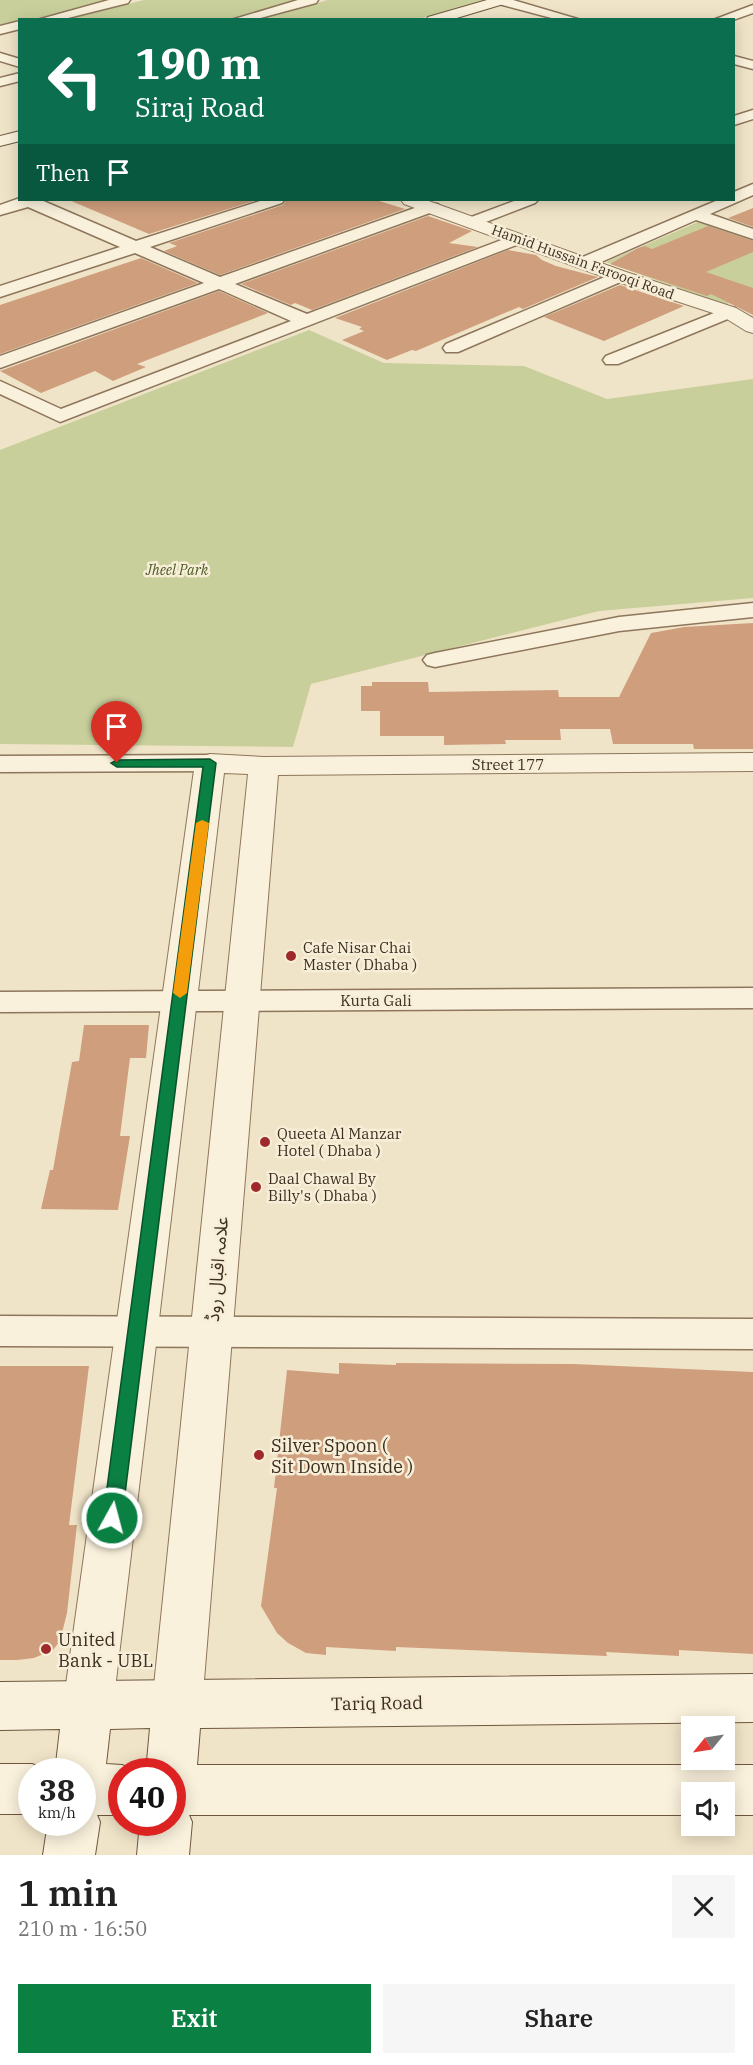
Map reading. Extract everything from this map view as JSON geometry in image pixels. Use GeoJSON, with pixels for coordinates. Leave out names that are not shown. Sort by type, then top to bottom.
{"type":"FeatureCollection","features":[{"type":"Feature","properties":{"kind":"street"},"geometry":{"type":"LineString","coordinates":[[51,18],[124,0]]}},
{"type":"Feature","properties":{"kind":"street"},"geometry":{"type":"LineString","coordinates":[[244,18],[312,0]]}},
{"type":"Feature","properties":{"kind":"street"},"geometry":{"type":"LineString","coordinates":[[440,18],[500,0],[568,18]]}},
{"type":"Feature","properties":{"kind":"street"},"geometry":{"type":"LineString","coordinates":[[725,18],[753,9]]}},
{"type":"Feature","properties":{"kind":"street"},"geometry":{"type":"LineString","coordinates":[[0,30],[18,26]]}},
{"type":"Feature","properties":{"kind":"street"},"geometry":{"type":"LineString","coordinates":[[0,57],[18,62]]}},
{"type":"Feature","properties":{"kind":"street"},"geometry":{"type":"LineString","coordinates":[[735,60],[753,65]]}},
{"type":"Feature","properties":{"kind":"street"},"geometry":{"type":"LineString","coordinates":[[0,82],[18,78]]}},
{"type":"Feature","properties":{"kind":"street"},"geometry":{"type":"LineString","coordinates":[[735,121],[753,114]]}},
{"type":"Feature","properties":{"kind":"street"},"geometry":{"type":"LineString","coordinates":[[0,141],[18,136]]}},
{"type":"Feature","properties":{"kind":"street"},"geometry":{"type":"LineString","coordinates":[[735,198],[753,189]]}},
{"type":"Feature","properties":{"kind":"street"},"geometry":{"type":"LineString","coordinates":[[0,210],[18,201]]}},
{"type":"Feature","properties":{"kind":"street"},"geometry":{"type":"LineString","coordinates":[[31,201],[307,321]]}},
{"type":"Feature","properties":{"kind":"street"},"geometry":{"type":"LineString","coordinates":[[0,292],[274,201]]}},
{"type":"Feature","properties":{"kind":"street","name":"Hamid Hussain Farooqi Road"},"geometry":{"type":"LineString","coordinates":[[414,201],[619,276],[729,312],[753,327]]}},
{"type":"Feature","properties":{"kind":"street"},"geometry":{"type":"LineString","coordinates":[[472,222],[527,201]]}},
{"type":"Feature","properties":{"kind":"street"},"geometry":{"type":"LineString","coordinates":[[584,263],[728,201]]}},
{"type":"Feature","properties":{"kind":"street"},"geometry":{"type":"LineString","coordinates":[[0,362],[217,282],[432,207]]}},
{"type":"Feature","properties":{"kind":"street"},"geometry":{"type":"LineString","coordinates":[[696,215],[753,234]]}},
{"type":"Feature","properties":{"kind":"street"},"geometry":{"type":"LineString","coordinates":[[0,387],[60,416],[518,239]]}},
{"type":"Feature","properties":{"kind":"street"},"geometry":{"type":"LineString","coordinates":[[452,348],[619,276]]}},
{"type":"Feature","properties":{"kind":"street"},"geometry":{"type":"LineString","coordinates":[[612,360],[729,312]]}},
{"type":"Feature","properties":{"kind":"street"},"geometry":{"type":"LineString","coordinates":[[435,660],[619,624],[753,610]]}},
{"type":"Feature","properties":{"kind":"street","name":"Street 177"},"geometry":{"type":"LineString","coordinates":[[210,763],[264,766],[753,762]]}},
{"type":"Feature","properties":{"kind":"street"},"geometry":{"type":"LineString","coordinates":[[0,764],[210,763],[82,1758]]}},
{"type":"Feature","properties":{"kind":"street","name":"علامہ اقبال روڈ"},"geometry":{"type":"LineString","coordinates":[[172,1758],[264,766]]}},
{"type":"Feature","properties":{"kind":"street","name":"Kurta Gali"},"geometry":{"type":"LineString","coordinates":[[0,1002],[753,998]]}},
{"type":"Feature","properties":{"kind":"street"},"geometry":{"type":"LineString","coordinates":[[0,1331],[753,1334]]}},
{"type":"Feature","properties":{"kind":"street","name":"Tariq Road"},"geometry":{"type":"LineString","coordinates":[[0,1706],[753,1698]]}},
{"type":"Feature","properties":{"kind":"street"},"geometry":{"type":"LineString","coordinates":[[0,1789],[18,1789]]}},
{"type":"Feature","properties":{"kind":"street"},"geometry":{"type":"LineString","coordinates":[[186,1790],[753,1790]]}},
{"type":"Feature","properties":{"kind":"street"},"geometry":{"type":"LineString","coordinates":[[69,1855],[72,1836]]}},
{"type":"Feature","properties":{"kind":"street"},"geometry":{"type":"LineString","coordinates":[[163,1855],[165,1836]]}},
{"type":"Feature","properties":{"kind":"green space"},"geometry":{"type":"Polygon","coordinates":[[[0,0],[113,0],[38,18],[18,18],[18,23],[0,28],[0,0]]]}},
{"type":"Feature","properties":{"kind":"green space"},"geometry":{"type":"Polygon","coordinates":[[[144,0],[307,0],[236,18],[74,18],[144,0]]]}},
{"type":"Feature","properties":{"kind":"green space"},"geometry":{"type":"Polygon","coordinates":[[[328,0],[487,0],[423,18],[261,18],[328,0]]]}},
{"type":"Feature","properties":{"kind":"green space"},"geometry":{"type":"Polygon","coordinates":[[[698,222],[753,240],[753,292],[725,305],[606,262],[698,222]]]}},
{"type":"Feature","properties":{"kind":"green space","name":"Jheel Park"},"geometry":{"type":"Polygon","coordinates":[[[309,330],[384,363],[524,366],[607,399],[753,379],[753,598],[599,611],[311,684],[293,747],[0,744],[0,450],[309,330]]]}},
{"type":"Feature","properties":{"kind":"building"},"geometry":{"type":"Polygon","coordinates":[[[71,201],[254,201],[149,234],[71,201]]]}},
{"type":"Feature","properties":{"kind":"building"},"geometry":{"type":"Polygon","coordinates":[[[285,201],[379,201],[405,209],[220,275],[164,251],[177,246],[169,243],[283,205],[285,201]]]}},
{"type":"Feature","properties":{"kind":"building"},"geometry":{"type":"Polygon","coordinates":[[[753,208],[753,227],[728,218],[753,208]]]}},
{"type":"Feature","properties":{"kind":"building"},"geometry":{"type":"Polygon","coordinates":[[[428,216],[472,231],[449,243],[478,247],[312,310],[295,303],[291,305],[241,284],[428,216]]]}},
{"type":"Feature","properties":{"kind":"building"},"geometry":{"type":"Polygon","coordinates":[[[708,226],[753,241],[753,252],[706,272],[753,288],[753,315],[711,294],[707,296],[610,264],[638,248],[645,246],[652,249],[708,226]]]}},
{"type":"Feature","properties":{"kind":"building"},"geometry":{"type":"Polygon","coordinates":[[[508,250],[536,255],[556,266],[598,277],[523,309],[519,307],[416,351],[412,350],[387,360],[342,340],[364,331],[359,329],[362,327],[335,318],[508,250]]]}},
{"type":"Feature","properties":{"kind":"building"},"geometry":{"type":"Polygon","coordinates":[[[141,258],[198,283],[0,354],[0,305],[141,258]]]}},
{"type":"Feature","properties":{"kind":"building"},"geometry":{"type":"Polygon","coordinates":[[[620,285],[684,306],[604,341],[544,317],[620,285]]]}},
{"type":"Feature","properties":{"kind":"building"},"geometry":{"type":"Polygon","coordinates":[[[219,291],[268,313],[137,364],[146,367],[113,381],[95,371],[41,393],[0,371],[219,291]]]}},
{"type":"Feature","properties":{"kind":"building"},"geometry":{"type":"Polygon","coordinates":[[[753,623],[753,749],[694,749],[693,744],[613,744],[610,729],[560,729],[561,740],[505,740],[506,744],[444,745],[444,736],[380,736],[380,711],[361,711],[361,686],[372,686],[372,682],[428,682],[429,692],[558,690],[559,697],[619,697],[651,633],[684,627],[753,623]]]}},
{"type":"Feature","properties":{"kind":"building"},"geometry":{"type":"Polygon","coordinates":[[[84,1025],[149,1025],[146,1058],[130,1058],[120,1136],[130,1136],[118,1210],[41,1209],[50,1170],[53,1170],[72,1062],[79,1061],[84,1025]]]}},
{"type":"Feature","properties":{"kind":"building"},"geometry":{"type":"Polygon","coordinates":[[[339,1363],[574,1364],[753,1372],[753,1654],[679,1650],[679,1656],[606,1652],[607,1656],[396,1647],[396,1651],[326,1647],[326,1655],[306,1653],[288,1643],[277,1633],[261,1606],[277,1488],[274,1488],[287,1370],[339,1374],[339,1363]]]}},
{"type":"Feature","properties":{"kind":"building"},"geometry":{"type":"Polygon","coordinates":[[[0,1366],[89,1366],[69,1525],[77,1525],[67,1613],[60,1641],[53,1650],[34,1658],[17,1660],[0,1660],[0,1366]]]}},
{"type":"Feature","properties":{"kind":"slow traffic"},"geometry":{"type":"LineString","coordinates":[[180,993],[202,823]]}},
{"type":"Feature","properties":{"kind":"place","name":"Cafe Nisar Chai Master ( Dhaba )"},"geometry":{"type":"Point","coordinates":[291,956]}},
{"type":"Feature","properties":{"kind":"place","name":"Queeta Al Manzar Hotel ( Dhaba )"},"geometry":{"type":"Point","coordinates":[265,1142]}},
{"type":"Feature","properties":{"kind":"place","name":"Daal Chawal By Billy's ( Dhaba )"},"geometry":{"type":"Point","coordinates":[256,1187]}},
{"type":"Feature","properties":{"kind":"place","name":"Silver Spoon ( Sit Down Inside )"},"geometry":{"type":"Point","coordinates":[259,1455]}},
{"type":"Feature","properties":{"kind":"place","name":"United Bank - UBL"},"geometry":{"type":"Point","coordinates":[46,1649]}},
{"type":"Feature","properties":{"kind":"route"},"geometry":{"type":"LineString","coordinates":[[112,1518],[210,763],[117,763]]}}]}
